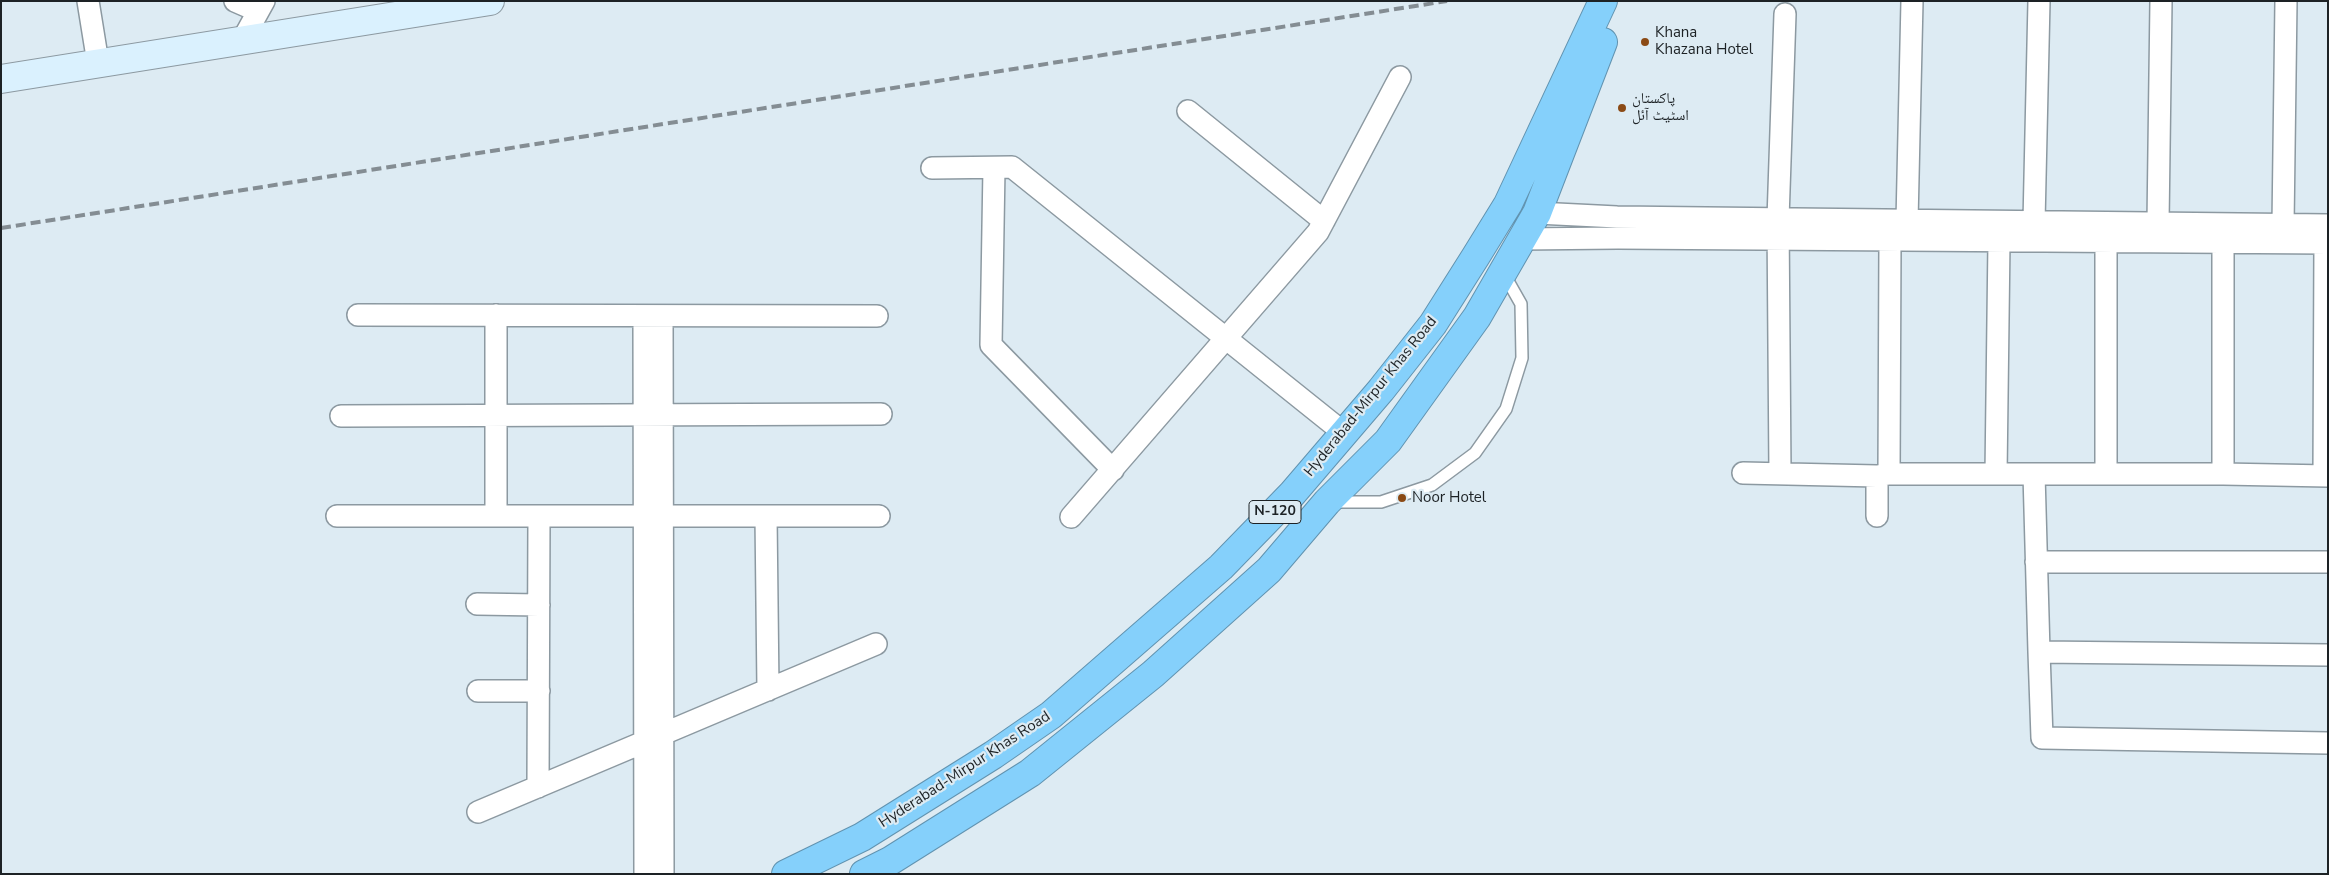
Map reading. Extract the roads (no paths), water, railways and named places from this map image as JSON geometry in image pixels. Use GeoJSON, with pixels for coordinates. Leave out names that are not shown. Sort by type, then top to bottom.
{"type":"FeatureCollection","features":[{"type":"Feature","properties":{"kind":"highway","name":"Hyderabad-Mirpur Khas Road"},"geometry":{"type":"LineString","coordinates":[[786,874],[862,837],[993,755],[1051,715],[1221,567],[1292,494],[1434,324],[1508,204],[1603,1]]}},
{"type":"Feature","properties":{"kind":"highway","name":"N-120"},"geometry":{"type":"LineString","coordinates":[[864,874],[890,861],[1030,772],[1145,680],[1270,570],[1327,502],[1388,441],[1477,316],[1502,270],[1537,213],[1619,1]]}},
{"type":"Feature","properties":{"kind":"street"},"geometry":{"type":"LineString","coordinates":[[88,1],[98,63]]}},
{"type":"Feature","properties":{"kind":"street"},"geometry":{"type":"LineString","coordinates":[[235,1],[261,6],[243,40]]}},
{"type":"Feature","properties":{"kind":"street"},"geometry":{"type":"LineString","coordinates":[[1,79],[490,1]]}},
{"type":"Feature","properties":{"kind":"street"},"geometry":{"type":"LineString","coordinates":[[1877,516],[1883,475],[1890,240],[1907,220],[1912,1]]}},
{"type":"Feature","properties":{"kind":"street"},"geometry":{"type":"LineString","coordinates":[[2034,222],[2039,1]]}},
{"type":"Feature","properties":{"kind":"street"},"geometry":{"type":"LineString","coordinates":[[2158,223],[2161,1]]}},
{"type":"Feature","properties":{"kind":"street"},"geometry":{"type":"LineString","coordinates":[[2283,225],[2286,1]]}},
{"type":"Feature","properties":{"kind":"street"},"geometry":{"type":"LineString","coordinates":[[1780,474],[1778,229],[1785,14]]}},
{"type":"Feature","properties":{"kind":"street"},"geometry":{"type":"LineString","coordinates":[[1071,517],[1318,232],[1400,77]]}},
{"type":"Feature","properties":{"kind":"street"},"geometry":{"type":"LineString","coordinates":[[1188,111],[1324,222]]}},
{"type":"Feature","properties":{"kind":"street"},"geometry":{"type":"LineString","coordinates":[[932,168],[1012,168],[1344,433]]}},
{"type":"Feature","properties":{"kind":"street"},"geometry":{"type":"LineString","coordinates":[[994,168],[991,346],[1113,470]]}},
{"type":"Feature","properties":{"kind":"street"},"geometry":{"type":"LineString","coordinates":[[1537,213],[1778,229],[1890,240],[2106,242],[2223,233],[2283,225],[2327,237]]}},
{"type":"Feature","properties":{"kind":"street"},"geometry":{"type":"LineString","coordinates":[[1521,239],[1778,229],[1907,220],[2158,223],[2223,233],[2327,237]]}},
{"type":"Feature","properties":{"kind":"street"},"geometry":{"type":"LineString","coordinates":[[2223,233],[2223,474]]}},
{"type":"Feature","properties":{"kind":"street"},"geometry":{"type":"LineString","coordinates":[[1743,473],[2326,476],[2327,237]]}},
{"type":"Feature","properties":{"kind":"street"},"geometry":{"type":"LineString","coordinates":[[1996,474],[1999,241]]}},
{"type":"Feature","properties":{"kind":"street"},"geometry":{"type":"LineString","coordinates":[[2106,242],[2106,474]]}},
{"type":"Feature","properties":{"kind":"street"},"geometry":{"type":"LineString","coordinates":[[358,315],[877,316]]}},
{"type":"Feature","properties":{"kind":"street"},"geometry":{"type":"LineString","coordinates":[[496,315],[496,516]]}},
{"type":"Feature","properties":{"kind":"street"},"geometry":{"type":"LineString","coordinates":[[645,874],[653,738],[653,316]]}},
{"type":"Feature","properties":{"kind":"street"},"geometry":{"type":"LineString","coordinates":[[341,416],[881,414]]}},
{"type":"Feature","properties":{"kind":"street"},"geometry":{"type":"LineString","coordinates":[[2034,474],[2042,738],[2328,743]]}},
{"type":"Feature","properties":{"kind":"street"},"geometry":{"type":"LineString","coordinates":[[336,516],[880,516]]}},
{"type":"Feature","properties":{"kind":"street"},"geometry":{"type":"LineString","coordinates":[[538,787],[539,516]]}},
{"type":"Feature","properties":{"kind":"street"},"geometry":{"type":"LineString","coordinates":[[766,516],[768,690]]}},
{"type":"Feature","properties":{"kind":"street"},"geometry":{"type":"LineString","coordinates":[[2036,562],[2328,562]]}},
{"type":"Feature","properties":{"kind":"street"},"geometry":{"type":"LineString","coordinates":[[477,604],[539,605]]}},
{"type":"Feature","properties":{"kind":"street"},"geometry":{"type":"LineString","coordinates":[[478,812],[876,644]]}},
{"type":"Feature","properties":{"kind":"street"},"geometry":{"type":"LineString","coordinates":[[2039,652],[2328,655]]}},
{"type":"Feature","properties":{"kind":"street"},"geometry":{"type":"LineString","coordinates":[[478,691],[539,691]]}},
{"type":"Feature","properties":{"kind":"street"},"geometry":{"type":"LineString","coordinates":[[653,738],[662,874]]}},
{"type":"Feature","properties":{"kind":"lane"},"geometry":{"type":"LineString","coordinates":[[1327,502],[1381,502],[1432,485],[1475,453],[1506,409],[1522,358],[1521,304],[1502,270]]}},
{"type":"Feature","properties":{"kind":"railway"},"geometry":{"type":"LineString","coordinates":[[1,228],[1447,1]]}},
{"type":"Feature","properties":{"kind":"place","name":"Khana Khazana Hotel"},"geometry":{"type":"Point","coordinates":[1645,42]}},
{"type":"Feature","properties":{"kind":"place","name":"پاکستان اسٹیٹ آئل"},"geometry":{"type":"Point","coordinates":[1622,108]}},
{"type":"Feature","properties":{"kind":"place","name":"Noor Hotel"},"geometry":{"type":"Point","coordinates":[1402,498]}}]}
